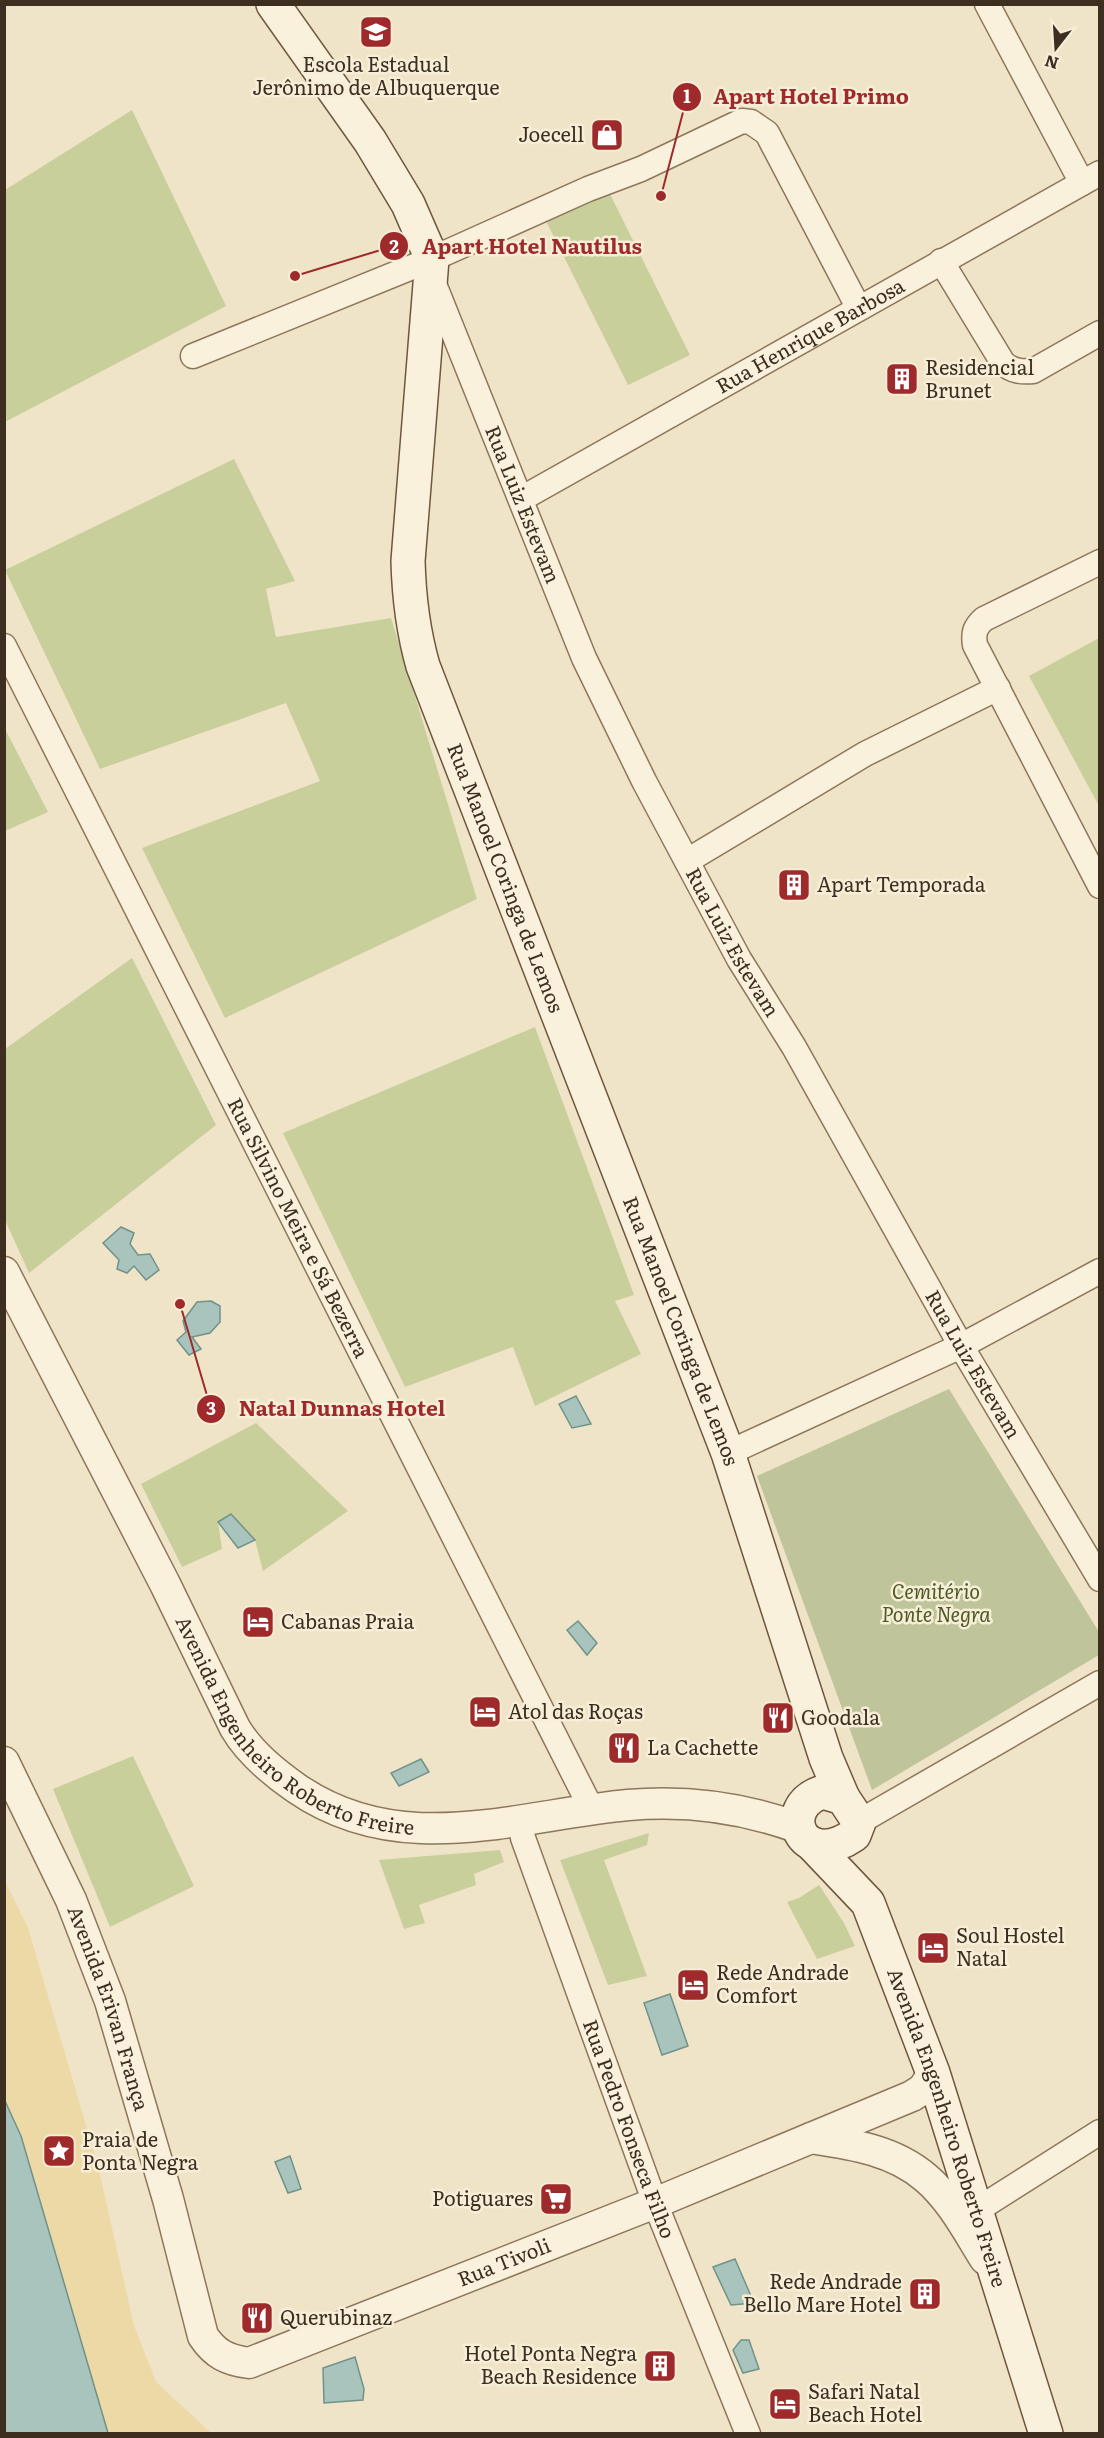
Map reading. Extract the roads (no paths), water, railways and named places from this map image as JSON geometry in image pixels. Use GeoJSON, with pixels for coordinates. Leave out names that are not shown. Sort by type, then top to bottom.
{"type":"FeatureCollection","features":[{"type":"Feature","properties":{"kind":"main road","name":"Rua Manoel Coringa de Lemos"},"geometry":{"type":"LineString","coordinates":[[273,4],[370,141],[408,204],[431,266],[408,561],[409,599],[414,633],[423,666],[527,938],[728,1453],[826,1758],[868,1903]]}},
{"type":"Feature","properties":{"kind":"main road"},"geometry":{"type":"LineString","coordinates":[[806,1800],[842,1812],[832,1847],[824,1847],[805,1836],[798,1818],[800,1808],[806,1800]]}},
{"type":"Feature","properties":{"kind":"main road","name":"Avenida Engenheiro Roberto Freire"},"geometry":{"type":"LineString","coordinates":[[805,1836],[868,1903],[933,2073],[1046,2433]]}},
{"type":"Feature","properties":{"kind":"street"},"geometry":{"type":"LineString","coordinates":[[987,4],[1091,178]]}},
{"type":"Feature","properties":{"kind":"street"},"geometry":{"type":"LineString","coordinates":[[193,356],[431,266],[588,189],[641,169],[742,121],[751,122],[767,133],[858,307]]}},
{"type":"Feature","properties":{"kind":"street","name":"Rua Henrique Barbosa"},"geometry":{"type":"LineString","coordinates":[[520,499],[1091,178]]}},
{"type":"Feature","properties":{"kind":"street"},"geometry":{"type":"LineString","coordinates":[[941,261],[1008,368],[1023,372],[1033,370],[1100,333]]}},
{"type":"Feature","properties":{"kind":"street","name":"Rua Luiz Estevam"},"geometry":{"type":"LineString","coordinates":[[431,266],[520,499],[584,658],[639,771],[739,959],[794,1047],[961,1346],[1100,1579]]}},
{"type":"Feature","properties":{"kind":"street"},"geometry":{"type":"LineString","coordinates":[[1100,562],[984,619],[973,636],[975,645],[1100,886]]}},
{"type":"Feature","properties":{"kind":"street","name":"Rua Silvino Meira e Sá Bezerra"},"geometry":{"type":"LineString","coordinates":[[4,646],[592,1810]]}},
{"type":"Feature","properties":{"kind":"street"},"geometry":{"type":"LineString","coordinates":[[687,861],[865,754],[998,688]]}},
{"type":"Feature","properties":{"kind":"street"},"geometry":{"type":"LineString","coordinates":[[728,1453],[961,1346],[1100,1271]]}},
{"type":"Feature","properties":{"kind":"street","name":"Avenida Engenheiro Roberto Freire"},"geometry":{"type":"LineString","coordinates":[[4,1272],[165,1584],[217,1695],[244,1743],[284,1780],[319,1804],[353,1818],[396,1828],[440,1830],[630,1805],[673,1804],[765,1815],[805,1836]]}},
{"type":"Feature","properties":{"kind":"street"},"geometry":{"type":"LineString","coordinates":[[842,1812],[1100,1683]]}},
{"type":"Feature","properties":{"kind":"street","name":"Avenida Erivan França"},"geometry":{"type":"LineString","coordinates":[[4,1762],[71,1900],[110,2001],[168,2199],[203,2336]]}},
{"type":"Feature","properties":{"kind":"street","name":"Rua Pedro Fonseca Filho"},"geometry":{"type":"LineString","coordinates":[[520,1821],[523,1838],[655,2203],[747,2433]]}},
{"type":"Feature","properties":{"kind":"street","name":"Rua Tivoli"},"geometry":{"type":"LineString","coordinates":[[203,2336],[220,2356],[233,2361],[249,2363],[655,2203],[912,2096],[923,2089],[933,2073]]}},
{"type":"Feature","properties":{"kind":"street"},"geometry":{"type":"LineString","coordinates":[[977,2210],[1100,2132]]}},
{"type":"Feature","properties":{"kind":"street"},"geometry":{"type":"LineString","coordinates":[[811,2138],[870,2148],[902,2163],[926,2178],[946,2199],[996,2276]]}},
{"type":"Feature","properties":{"kind":"water"},"geometry":{"type":"Polygon","coordinates":[[[121,1227],[134,1233],[130,1244],[138,1255],[150,1254],[159,1270],[146,1280],[134,1266],[127,1273],[117,1269],[119,1260],[103,1243],[121,1227]]]}},
{"type":"Feature","properties":{"kind":"water"},"geometry":{"type":"Polygon","coordinates":[[[211,1301],[220,1306],[220,1322],[210,1333],[192,1337],[201,1349],[189,1355],[177,1340],[186,1332],[183,1321],[197,1302],[211,1301]]]}},
{"type":"Feature","properties":{"kind":"water"},"geometry":{"type":"Polygon","coordinates":[[[576,1396],[591,1424],[572,1428],[559,1404],[576,1396]]]}},
{"type":"Feature","properties":{"kind":"water"},"geometry":{"type":"Polygon","coordinates":[[[231,1514],[255,1540],[238,1548],[218,1522],[231,1514]]]}},
{"type":"Feature","properties":{"kind":"water"},"geometry":{"type":"Polygon","coordinates":[[[578,1621],[597,1643],[587,1655],[567,1630],[578,1621]]]}},
{"type":"Feature","properties":{"kind":"water"},"geometry":{"type":"Polygon","coordinates":[[[421,1759],[429,1772],[399,1786],[391,1773],[421,1759]]]}},
{"type":"Feature","properties":{"kind":"water"},"geometry":{"type":"Polygon","coordinates":[[[670,1994],[688,2046],[662,2055],[644,2003],[670,1994]]]}},
{"type":"Feature","properties":{"kind":"water"},"geometry":{"type":"Polygon","coordinates":[[[5,2101],[21,2136],[108,2433],[5,2433],[5,2101]]]}},
{"type":"Feature","properties":{"kind":"water"},"geometry":{"type":"Polygon","coordinates":[[[290,2156],[301,2189],[288,2193],[275,2162],[290,2156]]]}},
{"type":"Feature","properties":{"kind":"water"},"geometry":{"type":"Polygon","coordinates":[[[735,2259],[754,2303],[731,2305],[713,2267],[735,2259]]]}},
{"type":"Feature","properties":{"kind":"water"},"geometry":{"type":"Polygon","coordinates":[[[741,2340],[749,2340],[759,2369],[743,2373],[733,2350],[741,2340]]]}},
{"type":"Feature","properties":{"kind":"water"},"geometry":{"type":"Polygon","coordinates":[[[355,2357],[364,2389],[363,2400],[324,2403],[323,2368],[355,2357]]]}},
{"type":"Feature","properties":{"kind":"place","name":"Escola Estadual Jerônimo de Albuquerque"},"geometry":{"type":"Point","coordinates":[376,32]}},
{"type":"Feature","properties":{"kind":"place","name":"Joecell"},"geometry":{"type":"Point","coordinates":[607,135]}},
{"type":"Feature","properties":{"kind":"place","name":"Apart Hotel Primo"},"geometry":{"type":"Point","coordinates":[661,196]}},
{"type":"Feature","properties":{"kind":"place","name":"Apart Hotel Nautilus"},"geometry":{"type":"Point","coordinates":[295,276]}},
{"type":"Feature","properties":{"kind":"place","name":"Residencial Brunet"},"geometry":{"type":"Point","coordinates":[902,379]}},
{"type":"Feature","properties":{"kind":"place","name":"Apart Temporada"},"geometry":{"type":"Point","coordinates":[794,885]}},
{"type":"Feature","properties":{"kind":"place","name":"Natal Dunnas Hotel"},"geometry":{"type":"Point","coordinates":[180,1304]}},
{"type":"Feature","properties":{"kind":"place","name":"Cabanas Praia"},"geometry":{"type":"Point","coordinates":[258,1622]}},
{"type":"Feature","properties":{"kind":"place","name":"Atol das Roças"},"geometry":{"type":"Point","coordinates":[485,1712]}},
{"type":"Feature","properties":{"kind":"place","name":"Goodala"},"geometry":{"type":"Point","coordinates":[778,1718]}},
{"type":"Feature","properties":{"kind":"place","name":"La Cachette"},"geometry":{"type":"Point","coordinates":[624,1748]}},
{"type":"Feature","properties":{"kind":"place","name":"Soul Hostel Natal"},"geometry":{"type":"Point","coordinates":[933,1948]}},
{"type":"Feature","properties":{"kind":"place","name":"Rede Andrade Comfort"},"geometry":{"type":"Point","coordinates":[693,1985]}},
{"type":"Feature","properties":{"kind":"place","name":"Praia de Ponta Negra"},"geometry":{"type":"Point","coordinates":[59,2151]}},
{"type":"Feature","properties":{"kind":"place","name":"Potiguares"},"geometry":{"type":"Point","coordinates":[556,2199]}},
{"type":"Feature","properties":{"kind":"place","name":"Rede Andrade Bello Mare Hotel"},"geometry":{"type":"Point","coordinates":[925,2294]}},
{"type":"Feature","properties":{"kind":"place","name":"Querubinaz"},"geometry":{"type":"Point","coordinates":[257,2318]}},
{"type":"Feature","properties":{"kind":"place","name":"Hotel Ponta Negra Beach Residence"},"geometry":{"type":"Point","coordinates":[660,2366]}},
{"type":"Feature","properties":{"kind":"place","name":"Safari Natal Beach Hotel"},"geometry":{"type":"Point","coordinates":[785,2404]}},
{"type":"Feature","properties":{"kind":"park label","name":"Cemitério Ponte Negra"},"geometry":{"type":"Point","coordinates":[936,1604]}}]}
